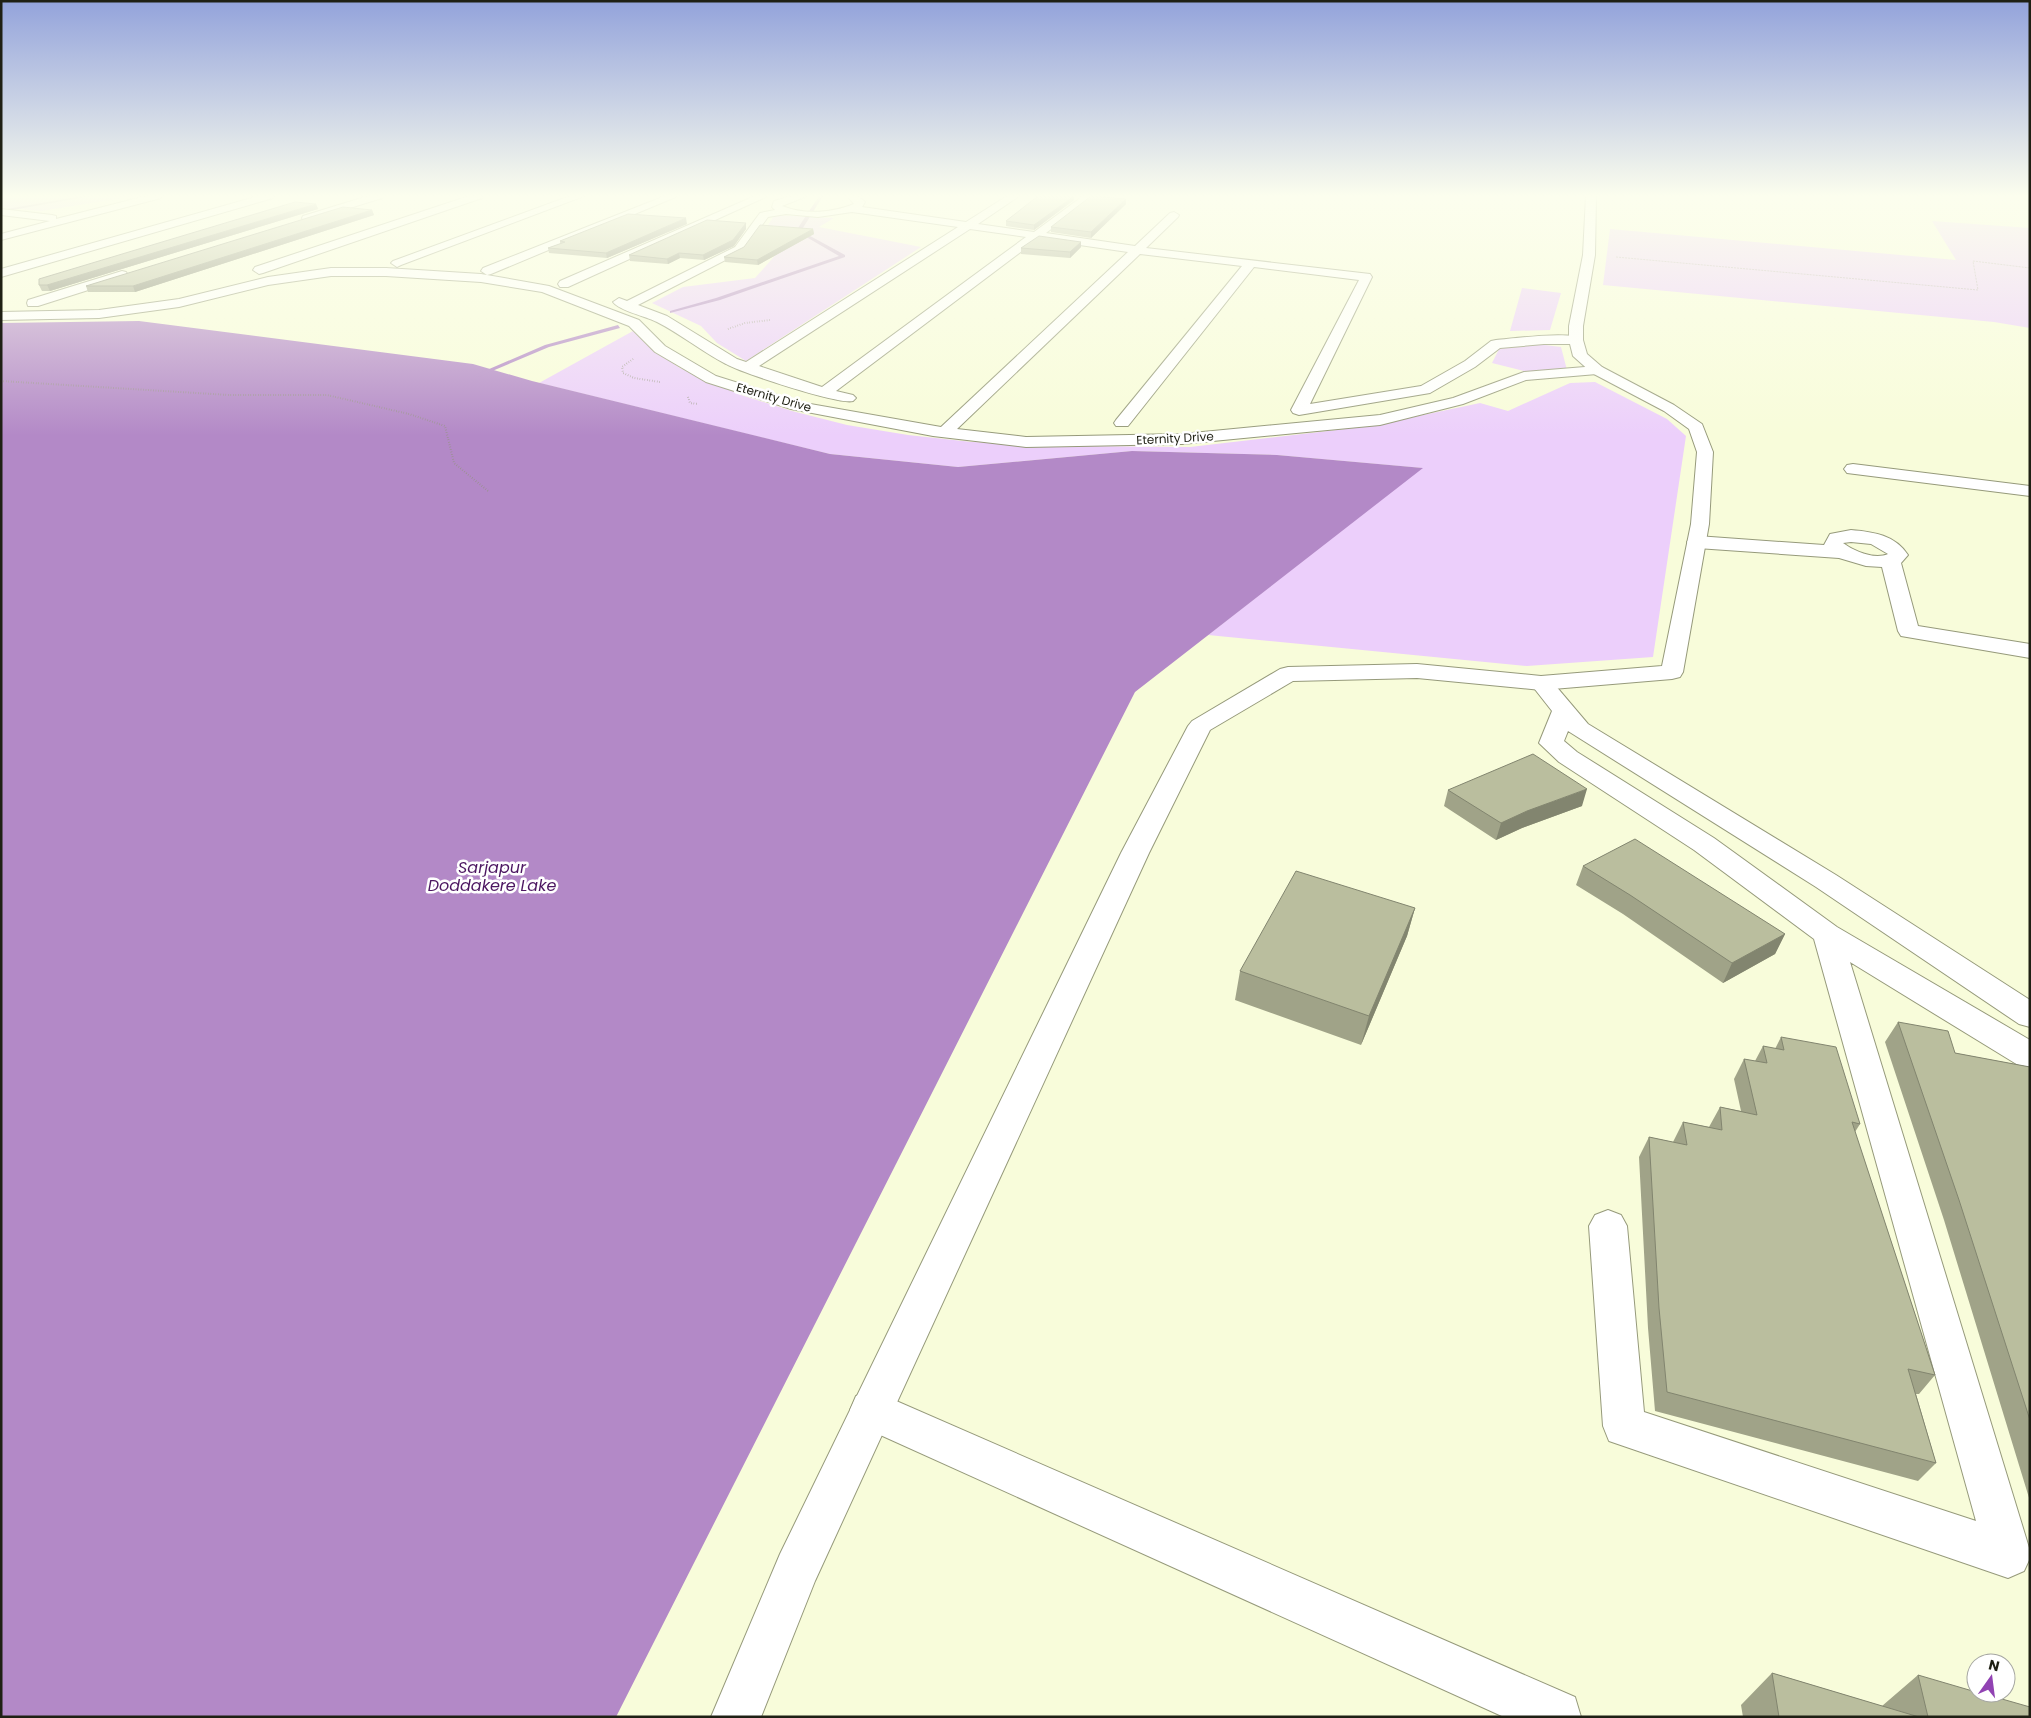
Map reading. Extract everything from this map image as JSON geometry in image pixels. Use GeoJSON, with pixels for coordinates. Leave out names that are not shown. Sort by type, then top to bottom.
{"type":"FeatureCollection","features":[{"type":"Feature","properties":{"kind":"street"},"geometry":{"type":"LineString","coordinates":[[33,303],[120,276]]}},
{"type":"Feature","properties":{"kind":"street"},"geometry":{"type":"LineString","coordinates":[[195,291],[239,276]]}},
{"type":"Feature","properties":{"kind":"street"},"geometry":{"type":"LineString","coordinates":[[1,304],[114,302],[195,291],[254,276]]}},
{"type":"Feature","properties":{"kind":"street","name":"Eternity Drive"},"geometry":{"type":"LineString","coordinates":[[1,316],[108,312],[179,303],[268,281],[302,276]]}},
{"type":"Feature","properties":{"kind":"street","name":"Eternity Drive"},"geometry":{"type":"LineString","coordinates":[[452,276],[481,278],[545,290],[634,323],[660,349],[711,379],[796,406],[945,432],[1026,442],[1182,439],[1380,420],[1458,402],[1524,376],[1597,370]]}},
{"type":"Feature","properties":{"kind":"street"},"geometry":{"type":"LineString","coordinates":[[518,276],[564,284],[593,292]]}},
{"type":"Feature","properties":{"kind":"street"},"geometry":{"type":"LineString","coordinates":[[564,284],[582,276]]}},
{"type":"Feature","properties":{"kind":"street"},"geometry":{"type":"LineString","coordinates":[[627,306],[686,276]]}},
{"type":"Feature","properties":{"kind":"street"},"geometry":{"type":"LineString","coordinates":[[748,367],[890,276]]}},
{"type":"Feature","properties":{"kind":"street"},"geometry":{"type":"LineString","coordinates":[[824,393],[982,276]]}},
{"type":"Feature","properties":{"kind":"street"},"geometry":{"type":"LineString","coordinates":[[945,432],[1110,276]]}},
{"type":"Feature","properties":{"kind":"street"},"geometry":{"type":"LineString","coordinates":[[1122,423],[1239,276]]}},
{"type":"Feature","properties":{"kind":"street"},"geometry":{"type":"LineString","coordinates":[[1359,276],[1366,277],[1295,411],[1330,407],[1425,390],[1470,364],[1496,344],[1544,340],[1576,340]]}},
{"type":"Feature","properties":{"kind":"street"},"geometry":{"type":"LineString","coordinates":[[736,1717],[796,1570],[1135,853],[1200,726],[1288,674],[1417,671],[1541,683],[1672,672],[1698,533],[1705,452],[1696,426],[1669,408],[1597,370],[1580,356],[1576,340],[1576,326],[1585,276]]}},
{"type":"Feature","properties":{"kind":"street","name":"Eternity Drive"},"geometry":{"type":"LineString","coordinates":[[610,299],[662,319],[732,362],[824,393],[862,401]]}},
{"type":"Feature","properties":{"kind":"street"},"geometry":{"type":"LineString","coordinates":[[1470,364],[1524,376]]}},
{"type":"Feature","properties":{"kind":"street"},"geometry":{"type":"LineString","coordinates":[[944,414],[980,419]]}},
{"type":"Feature","properties":{"kind":"street","name":"Eternity Drive"},"geometry":{"type":"LineString","coordinates":[[1104,424],[1140,423]]}},
{"type":"Feature","properties":{"kind":"street"},"geometry":{"type":"LineString","coordinates":[[1853,469],[2030,491]]}},
{"type":"Feature","properties":{"kind":"street"},"geometry":{"type":"LineString","coordinates":[[1698,533],[1843,544],[1862,537],[1891,546],[1898,555],[1890,560],[1909,632],[2030,651]]}},
{"type":"Feature","properties":{"kind":"street"},"geometry":{"type":"LineString","coordinates":[[1541,683],[1580,729],[1826,881],[2030,1016]]}},
{"type":"Feature","properties":{"kind":"street"},"geometry":{"type":"LineString","coordinates":[[1564,710],[1552,743],[1568,757],[1704,844],[1827,934],[2030,1056]]}},
{"type":"Feature","properties":{"kind":"street"},"geometry":{"type":"LineString","coordinates":[[1608,1226],[1624,1426],[2008,1555],[1827,934]]}},
{"type":"Feature","properties":{"kind":"street"},"geometry":{"type":"LineString","coordinates":[[871,1410],[1557,1715]]}},
{"type":"Feature","properties":{"kind":"path"},"geometry":{"type":"LineString","coordinates":[[1824,276],[1978,290],[1976,276]]}},
{"type":"Feature","properties":{"kind":"path"},"geometry":{"type":"LineString","coordinates":[[1,381],[229,395],[327,395],[409,414],[445,426],[454,462],[488,491]]}},
{"type":"Feature","properties":{"kind":"shaded area"},"geometry":{"type":"Polygon","coordinates":[[[757,276],[876,276],[746,361],[717,343],[701,326],[652,303],[683,287],[755,278],[757,276]]]}},
{"type":"Feature","properties":{"kind":"shaded area"},"geometry":{"type":"Polygon","coordinates":[[[1604,276],[2030,276],[2030,328],[1994,322],[1603,285],[1604,276]]]}},
{"type":"Feature","properties":{"kind":"shaded area"},"geometry":{"type":"Polygon","coordinates":[[[1522,288],[1561,293],[1550,330],[1510,331],[1522,288]]]}},
{"type":"Feature","properties":{"kind":"shaded area"},"geometry":{"type":"Polygon","coordinates":[[[633,331],[656,352],[680,368],[741,395],[792,411],[847,425],[908,435],[972,442],[1190,447],[1371,426],[1480,403],[1508,411],[1570,383],[1595,382],[1667,419],[1686,436],[1653,657],[1527,666],[1208,635],[1422,468],[1277,455],[1132,451],[958,467],[830,454],[539,383],[633,331]]]}},
{"type":"Feature","properties":{"kind":"shaded area"},"geometry":{"type":"Polygon","coordinates":[[[1537,344],[1561,347],[1567,370],[1528,372],[1492,363],[1500,347],[1537,344]]]}},
{"type":"Feature","properties":{"kind":"water","name":"Sarjapur Doddakere Lake"},"geometry":{"type":"Polygon","coordinates":[[[139,321],[473,364],[532,381],[830,454],[958,467],[1132,451],[1277,455],[1423,468],[1135,692],[616,1717],[1,1717],[1,323],[139,321]]]}},
{"type":"Feature","properties":{"kind":"building"},"geometry":{"type":"Polygon","coordinates":[[[48,276],[76,276],[47,285],[39,285],[39,279],[48,276]]]}},
{"type":"Feature","properties":{"kind":"building"},"geometry":{"type":"Polygon","coordinates":[[[118,276],[164,276],[133,286],[86,286],[118,276]]]}},
{"type":"Feature","properties":{"kind":"building"},"geometry":{"type":"Polygon","coordinates":[[[1533,754],[1587,789],[1527,811],[1501,823],[1448,790],[1533,754]]]}},
{"type":"Feature","properties":{"kind":"building"},"geometry":{"type":"Polygon","coordinates":[[[1635,839],[1785,934],[1732,963],[1583,866],[1635,839]]]}},
{"type":"Feature","properties":{"kind":"building"},"geometry":{"type":"Polygon","coordinates":[[[1296,871],[1415,908],[1369,1016],[1240,971],[1296,871]]]}},
{"type":"Feature","properties":{"kind":"building"},"geometry":{"type":"Polygon","coordinates":[[[1898,1022],[1948,1031],[1955,1053],[2030,1067],[2030,1420],[1959,1200],[1898,1022]]]}},
{"type":"Feature","properties":{"kind":"building"},"geometry":{"type":"Polygon","coordinates":[[[1781,1037],[1836,1047],[1860,1124],[1852,1122],[1935,1375],[1908,1369],[1936,1463],[1667,1392],[1659,1308],[1649,1137],[1687,1145],[1683,1122],[1722,1130],[1720,1107],[1757,1115],[1744,1059],[1767,1063],[1763,1046],[1784,1050],[1781,1037]]]}},
{"type":"Feature","properties":{"kind":"building"},"geometry":{"type":"Polygon","coordinates":[[[1772,1673],[1919,1717],[1779,1717],[1772,1673]]]}},
{"type":"Feature","properties":{"kind":"building"},"geometry":{"type":"Polygon","coordinates":[[[1918,1675],[1966,1689],[1966,1703],[2016,1703],[2030,1707],[2030,1717],[1928,1717],[1918,1675]]]}},
{"type":"Feature","properties":{"kind":"waterway"},"geometry":{"type":"LineString","coordinates":[[672,312],[718,299],[784,276]]}},
{"type":"Feature","properties":{"kind":"waterway"},"geometry":{"type":"LineString","coordinates":[[476,376],[547,346],[618,327]]}}]}
